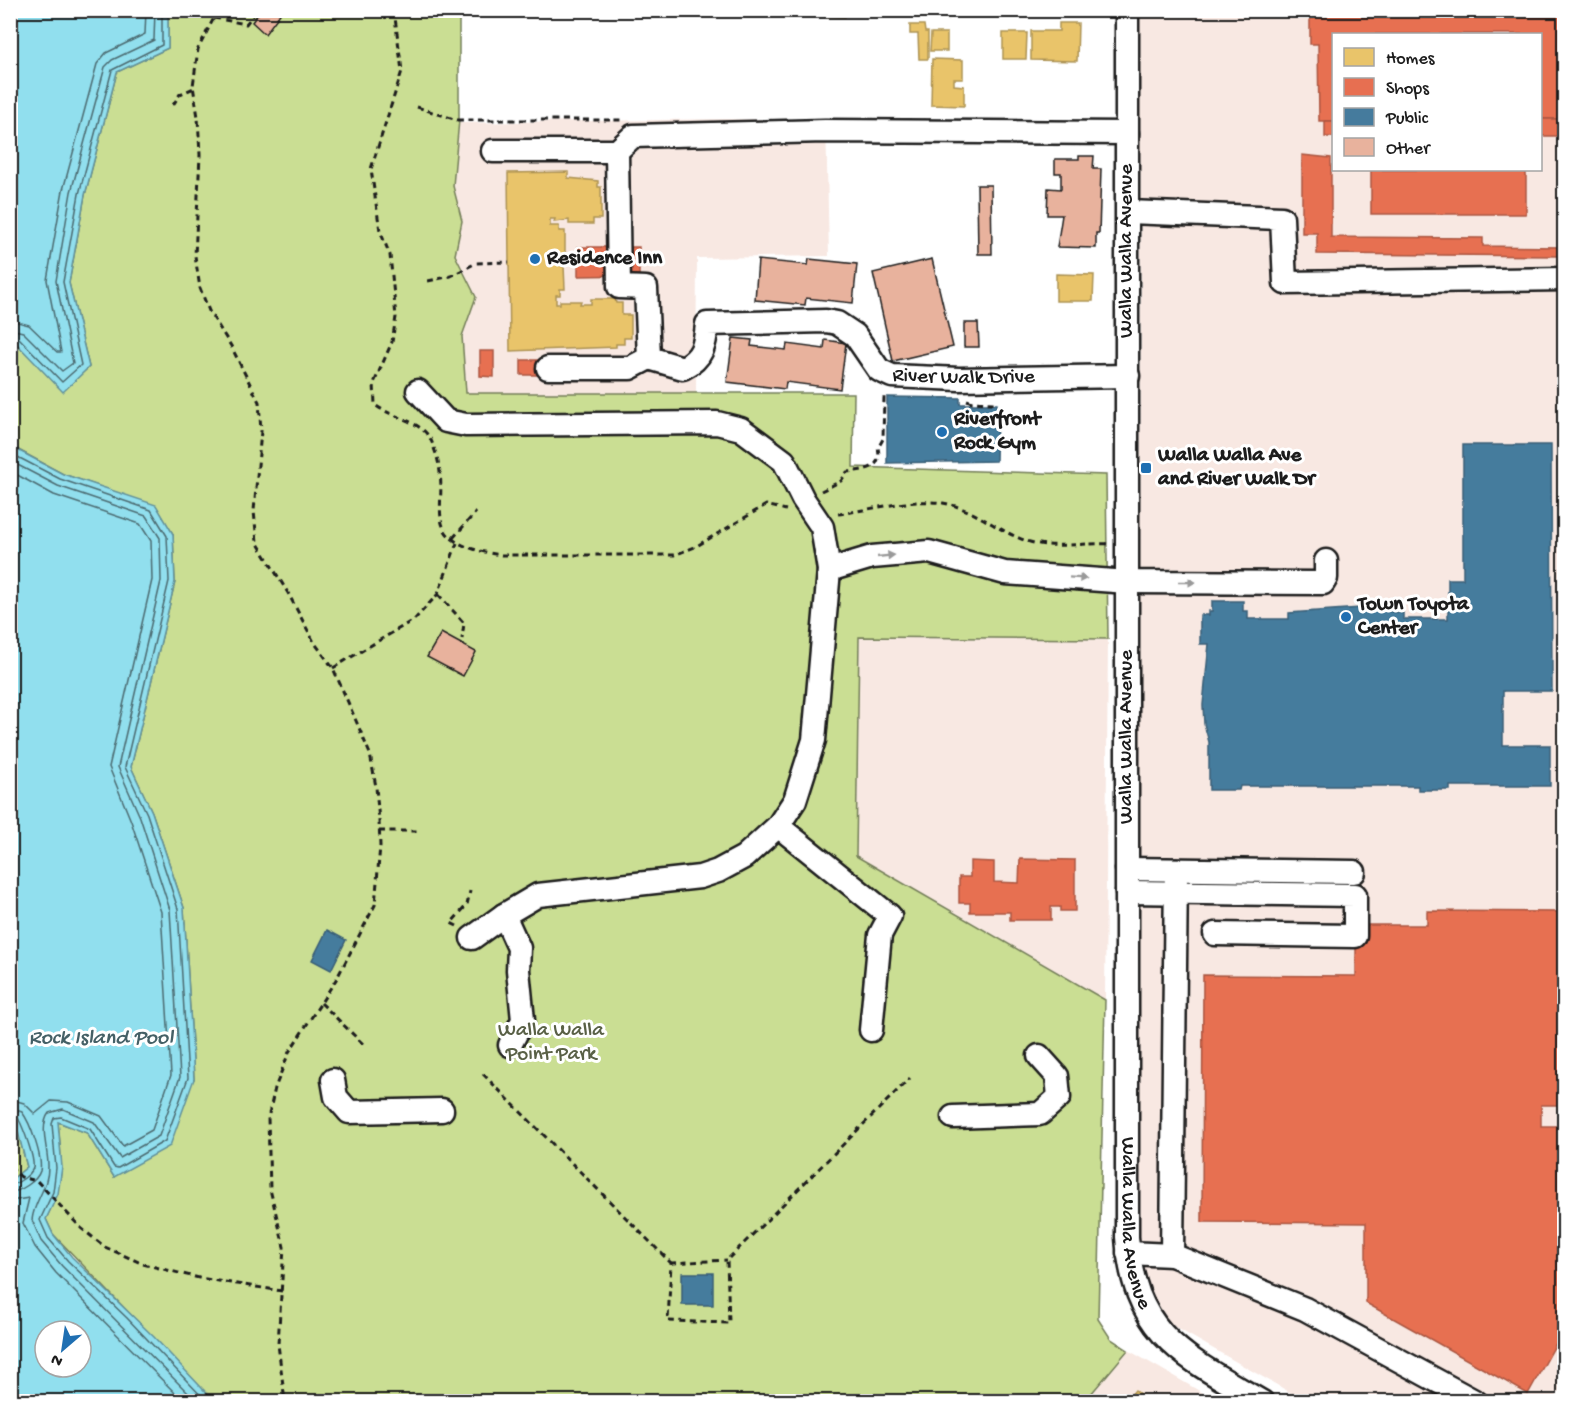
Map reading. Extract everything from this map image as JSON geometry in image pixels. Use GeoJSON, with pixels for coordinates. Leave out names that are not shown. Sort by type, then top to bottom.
{"type":"FeatureCollection","features":[{"type":"Feature","properties":{"kind":"street","name":"Walla Walla Avenue"},"geometry":{"type":"LineString","coordinates":[[1127,10],[1128,1253],[1137,1294],[1152,1320],[1169,1342],[1189,1358],[1262,1401]]}},
{"type":"Feature","properties":{"kind":"street"},"geometry":{"type":"LineString","coordinates":[[493,152],[617,151],[636,136],[825,131],[1127,133]]}},
{"type":"Feature","properties":{"kind":"street"},"geometry":{"type":"LineString","coordinates":[[548,368],[630,368],[649,358],[646,288],[619,287],[617,151]]}},
{"type":"Feature","properties":{"kind":"street"},"geometry":{"type":"LineString","coordinates":[[1128,212],[1282,218],[1285,283],[1564,279]]}},
{"type":"Feature","properties":{"kind":"street","name":"River Walk Drive"},"geometry":{"type":"LineString","coordinates":[[649,358],[683,368],[694,362],[704,348],[707,324],[837,323],[855,335],[879,370],[892,376],[959,379],[1128,376]]}},
{"type":"Feature","properties":{"kind":"street"},"geometry":{"type":"LineString","coordinates":[[418,391],[446,421],[466,425],[717,423],[741,429],[784,461],[803,499],[822,527],[829,570],[814,740],[795,800],[778,826],[744,857],[718,871],[700,877],[538,895],[504,915],[472,938]]}},
{"type":"Feature","properties":{"kind":"street"},"geometry":{"type":"LineString","coordinates":[[829,570],[872,557],[928,552],[1005,573],[1128,582],[1323,583],[1326,578],[1326,561]]}},
{"type":"Feature","properties":{"kind":"street"},"geometry":{"type":"LineString","coordinates":[[778,826],[890,916],[880,935],[871,1030]]}},
{"type":"Feature","properties":{"kind":"street"},"geometry":{"type":"LineString","coordinates":[[1127,869],[1354,872]]}},
{"type":"Feature","properties":{"kind":"street"},"geometry":{"type":"LineString","coordinates":[[1172,1255],[1176,870]]}},
{"type":"Feature","properties":{"kind":"street"},"geometry":{"type":"LineString","coordinates":[[1127,892],[1355,895],[1354,936],[1215,934]]}},
{"type":"Feature","properties":{"kind":"street"},"geometry":{"type":"LineString","coordinates":[[504,915],[519,948],[518,970],[523,1020],[510,1045]]}},
{"type":"Feature","properties":{"kind":"street"},"geometry":{"type":"LineString","coordinates":[[953,1117],[1040,1114],[1059,1097],[1057,1076],[1039,1056]]}},
{"type":"Feature","properties":{"kind":"street"},"geometry":{"type":"LineString","coordinates":[[333,1080],[336,1097],[350,1112],[442,1110]]}},
{"type":"Feature","properties":{"kind":"street"},"geometry":{"type":"LineString","coordinates":[[1128,1253],[1172,1255],[1305,1309],[1476,1401]]}},
{"type":"Feature","properties":{"kind":"path"},"geometry":{"type":"LineString","coordinates":[[218,10],[198,49],[194,88],[200,155],[195,256],[200,288],[209,311],[259,402],[261,431],[254,510],[258,542],[314,642],[333,668],[370,754],[376,787],[379,831],[375,905],[361,935],[289,1052],[275,1088],[268,1118],[270,1189],[284,1247],[278,1344],[285,1401]]}},
{"type":"Feature","properties":{"kind":"path"},"geometry":{"type":"LineString","coordinates":[[214,18],[246,24],[257,10]]}},
{"type":"Feature","properties":{"kind":"path"},"geometry":{"type":"LineString","coordinates":[[394,10],[402,71],[370,169],[381,231],[390,255],[396,317],[392,342],[372,392],[375,405],[387,414],[420,427],[429,435],[439,462],[439,510],[443,528],[457,542],[480,552],[501,555],[674,555],[695,547],[766,505],[786,510],[803,499],[841,481],[847,472],[871,469],[876,465],[879,455],[878,448],[883,439],[884,396],[894,396]]}},
{"type":"Feature","properties":{"kind":"path"},"geometry":{"type":"LineString","coordinates":[[173,105],[180,94],[194,88]]}},
{"type":"Feature","properties":{"kind":"path"},"geometry":{"type":"LineString","coordinates":[[417,106],[457,120],[631,120],[636,136]]}},
{"type":"Feature","properties":{"kind":"path"},"geometry":{"type":"LineString","coordinates":[[428,281],[451,276],[476,263],[509,262]]}},
{"type":"Feature","properties":{"kind":"path"},"geometry":{"type":"LineString","coordinates":[[964,398],[972,402],[996,403]]}},
{"type":"Feature","properties":{"kind":"path"},"geometry":{"type":"LineString","coordinates":[[834,515],[916,503],[942,503],[970,511],[1027,541],[1051,545],[1128,545]]}},
{"type":"Feature","properties":{"kind":"path"},"geometry":{"type":"LineString","coordinates":[[453,538],[476,512]]}},
{"type":"Feature","properties":{"kind":"path"},"geometry":{"type":"LineString","coordinates":[[333,668],[415,619],[438,594],[457,542]]}},
{"type":"Feature","properties":{"kind":"path"},"geometry":{"type":"LineString","coordinates":[[438,594],[464,623],[462,639]]}},
{"type":"Feature","properties":{"kind":"path"},"geometry":{"type":"LineString","coordinates":[[379,831],[419,831]]}},
{"type":"Feature","properties":{"kind":"path"},"geometry":{"type":"LineString","coordinates":[[470,891],[467,905],[451,922],[472,938]]}},
{"type":"Feature","properties":{"kind":"path"},"geometry":{"type":"LineString","coordinates":[[321,1003],[363,1044]]}},
{"type":"Feature","properties":{"kind":"path"},"geometry":{"type":"LineString","coordinates":[[483,1074],[670,1263],[668,1321],[729,1323],[727,1260]]}},
{"type":"Feature","properties":{"kind":"path"},"geometry":{"type":"LineString","coordinates":[[670,1263],[727,1260],[910,1078]]}},
{"type":"Feature","properties":{"kind":"path"},"geometry":{"type":"LineString","coordinates":[[10,1167],[21,1177],[37,1181],[60,1208],[105,1247],[143,1264],[199,1278],[282,1291]]}},
{"type":"Feature","properties":{"kind":"shaded area"},"geometry":{"type":"Polygon","coordinates":[[[1139,11],[1564,11],[1564,1381],[1554,1401],[1305,1401],[1175,1327],[1149,1308],[1137,1289],[1141,297],[1139,11]]]}},
{"type":"Feature","properties":{"kind":"shaded area"},"geometry":{"type":"Polygon","coordinates":[[[725,119],[826,120],[829,256],[697,258],[696,393],[466,393],[462,336],[476,297],[455,255],[462,221],[453,186],[459,123],[725,119]]]}},
{"type":"Feature","properties":{"kind":"shaded area"},"geometry":{"type":"Polygon","coordinates":[[[859,636],[1108,639],[1105,1000],[856,856],[859,636]]]}},
{"type":"Feature","properties":{"kind":"shaded area"},"geometry":{"type":"Polygon","coordinates":[[[1128,1350],[1217,1401],[1085,1402],[1128,1350]]]}},
{"type":"Feature","properties":{"kind":"green space","name":"Walla Walla Point Park"},"geometry":{"type":"Polygon","coordinates":[[[168,11],[459,11],[459,120],[453,186],[462,221],[455,255],[476,297],[462,336],[466,393],[854,393],[853,467],[1106,475],[1108,639],[859,637],[856,856],[1105,1000],[1098,1319],[1111,1339],[1128,1350],[1085,1401],[214,1401],[53,1234],[46,1219],[60,1182],[61,1150],[58,1122],[87,1133],[114,1177],[194,1079],[184,908],[152,812],[131,767],[175,582],[173,534],[156,506],[63,474],[11,446],[10,343],[15,342],[63,391],[89,367],[69,283],[85,195],[117,72],[168,48],[168,11]]]}},
{"type":"Feature","properties":{"kind":"green space"},"geometry":{"type":"Polygon","coordinates":[[[10,1117],[18,1132],[27,1167],[11,1180],[10,1117]]]}},
{"type":"Feature","properties":{"kind":"water"},"geometry":{"type":"Polygon","coordinates":[[[10,11],[168,11],[168,48],[117,72],[85,195],[69,283],[89,367],[63,392],[15,342],[11,343],[10,11]]]}},
{"type":"Feature","properties":{"kind":"water","name":"Rock Island Pool"},"geometry":{"type":"Polygon","coordinates":[[[10,446],[63,474],[156,505],[173,534],[175,582],[131,767],[152,812],[184,908],[194,1079],[170,1146],[114,1177],[87,1133],[58,1122],[62,1167],[58,1194],[46,1219],[53,1234],[72,1257],[154,1337],[214,1401],[11,1401],[11,1180],[27,1167],[18,1132],[10,1117],[10,446]]]}},
{"type":"Feature","properties":{"kind":"building: Homes"},"geometry":{"type":"Polygon","coordinates":[[[819,10],[846,10],[845,17],[819,16],[819,10]]]}},
{"type":"Feature","properties":{"kind":"building: Homes"},"geometry":{"type":"Polygon","coordinates":[[[937,10],[948,10],[948,19],[937,19],[937,10]]]}},
{"type":"Feature","properties":{"kind":"building: Homes"},"geometry":{"type":"Polygon","coordinates":[[[1059,23],[1078,23],[1077,61],[1031,60],[1031,31],[1059,31],[1059,23]]]}},
{"type":"Feature","properties":{"kind":"building: Homes"},"geometry":{"type":"Polygon","coordinates":[[[910,25],[924,25],[925,32],[928,32],[928,59],[919,59],[918,34],[910,34],[910,25]]]}},
{"type":"Feature","properties":{"kind":"building: Homes"},"geometry":{"type":"Polygon","coordinates":[[[931,33],[947,33],[947,51],[930,51],[931,33]]]}},
{"type":"Feature","properties":{"kind":"building: Homes"},"geometry":{"type":"Polygon","coordinates":[[[1003,33],[1027,33],[1026,59],[1003,59],[1003,33]]]}},
{"type":"Feature","properties":{"kind":"building: Homes"},"geometry":{"type":"Polygon","coordinates":[[[932,59],[963,60],[963,79],[954,79],[954,85],[964,86],[964,106],[931,105],[932,59]]]}},
{"type":"Feature","properties":{"kind":"building: Homes","name":"Residence Inn"},"geometry":{"type":"Polygon","coordinates":[[[568,172],[568,178],[598,181],[598,187],[601,187],[601,219],[593,219],[593,224],[569,224],[569,220],[554,222],[555,219],[550,219],[550,226],[559,226],[559,231],[565,231],[565,256],[560,256],[561,266],[564,266],[565,289],[560,289],[560,295],[556,295],[556,304],[560,304],[560,301],[581,301],[580,304],[591,304],[591,299],[615,299],[616,303],[622,303],[622,315],[631,315],[631,338],[624,338],[624,344],[616,344],[616,347],[510,351],[508,173],[568,172]]]}},
{"type":"Feature","properties":{"kind":"building: Homes"},"geometry":{"type":"Polygon","coordinates":[[[1056,274],[1094,275],[1093,301],[1056,301],[1056,274]]]}},
{"type":"Feature","properties":{"kind":"building: Homes"},"geometry":{"type":"Polygon","coordinates":[[[1135,1390],[1149,1402],[1125,1402],[1135,1390]]]}},
{"type":"Feature","properties":{"kind":"building: Shops"},"geometry":{"type":"Polygon","coordinates":[[[1310,10],[1564,10],[1564,119],[1542,119],[1542,33],[1332,33],[1332,121],[1319,121],[1318,44],[1310,44],[1310,10]]]}},
{"type":"Feature","properties":{"kind":"building: Shops"},"geometry":{"type":"Polygon","coordinates":[[[1542,119],[1564,119],[1564,136],[1542,136],[1542,119]]]}},
{"type":"Feature","properties":{"kind":"building: Shops"},"geometry":{"type":"Polygon","coordinates":[[[1325,121],[1332,121],[1332,137],[1325,137],[1325,121]]]}},
{"type":"Feature","properties":{"kind":"building: Shops"},"geometry":{"type":"Polygon","coordinates":[[[1302,155],[1331,158],[1331,237],[1483,238],[1483,246],[1562,247],[1562,256],[1317,254],[1317,233],[1302,233],[1302,155]]]}},
{"type":"Feature","properties":{"kind":"building: Shops"},"geometry":{"type":"Polygon","coordinates":[[[1371,171],[1526,171],[1526,214],[1371,214],[1371,171]]]}},
{"type":"Feature","properties":{"kind":"building: Shops"},"geometry":{"type":"Polygon","coordinates":[[[1562,177],[1564,177],[1564,256],[1562,256],[1562,177]]]}},
{"type":"Feature","properties":{"kind":"building: Shops"},"geometry":{"type":"Polygon","coordinates":[[[578,247],[639,247],[639,275],[578,276],[578,247]]]}},
{"type":"Feature","properties":{"kind":"building: Shops"},"geometry":{"type":"Polygon","coordinates":[[[480,351],[494,351],[494,377],[480,376],[480,351]]]}},
{"type":"Feature","properties":{"kind":"building: Shops"},"geometry":{"type":"Polygon","coordinates":[[[521,360],[540,360],[540,375],[521,375],[521,360]]]}},
{"type":"Feature","properties":{"kind":"building: Shops"},"geometry":{"type":"Polygon","coordinates":[[[1020,859],[1075,860],[1075,911],[1060,911],[1060,907],[1051,907],[1051,920],[1010,920],[1010,912],[970,912],[970,903],[959,903],[959,877],[970,877],[970,861],[994,862],[994,882],[1019,883],[1020,859]]]}},
{"type":"Feature","properties":{"kind":"building: Shops"},"geometry":{"type":"Polygon","coordinates":[[[1427,911],[1564,912],[1564,1105],[1541,1105],[1541,1126],[1564,1126],[1564,1329],[1528,1394],[1366,1303],[1366,1223],[1202,1222],[1203,975],[1356,976],[1356,942],[1366,943],[1367,925],[1427,925],[1427,911]]]}},
{"type":"Feature","properties":{"kind":"building: Public","name":"Riverfront Rock Gym"},"geometry":{"type":"Polygon","coordinates":[[[887,397],[960,398],[960,404],[997,404],[996,461],[887,463],[887,397]]]}},
{"type":"Feature","properties":{"kind":"building: Public","name":"Town Toyota Center"},"geometry":{"type":"Polygon","coordinates":[[[1463,445],[1551,445],[1552,691],[1503,691],[1503,745],[1550,745],[1550,786],[1450,786],[1450,790],[1418,790],[1418,786],[1240,786],[1239,790],[1209,790],[1209,742],[1204,724],[1203,705],[1209,644],[1200,644],[1200,615],[1209,615],[1209,611],[1212,611],[1212,601],[1243,601],[1243,611],[1248,611],[1248,619],[1289,619],[1289,613],[1361,608],[1403,613],[1403,619],[1448,619],[1448,579],[1463,579],[1463,445]]]}},
{"type":"Feature","properties":{"kind":"building: Public"},"geometry":{"type":"Polygon","coordinates":[[[327,930],[346,940],[331,970],[312,960],[327,930]]]}},
{"type":"Feature","properties":{"kind":"building: Public"},"geometry":{"type":"Polygon","coordinates":[[[682,1273],[713,1273],[713,1305],[682,1305],[682,1273]]]}},
{"type":"Feature","properties":{"kind":"building: Other"},"geometry":{"type":"Polygon","coordinates":[[[261,10],[275,10],[280,14],[265,34],[252,22],[261,10]]]}},
{"type":"Feature","properties":{"kind":"building: Other"},"geometry":{"type":"Polygon","coordinates":[[[1079,156],[1094,156],[1093,169],[1101,169],[1099,233],[1096,233],[1096,248],[1057,247],[1062,215],[1047,215],[1048,188],[1061,189],[1061,173],[1055,173],[1055,159],[1079,159],[1079,156]]]}},
{"type":"Feature","properties":{"kind":"building: Other"},"geometry":{"type":"Polygon","coordinates":[[[977,185],[991,185],[992,254],[978,254],[977,185]]]}},
{"type":"Feature","properties":{"kind":"building: Other"},"geometry":{"type":"Polygon","coordinates":[[[809,259],[857,264],[853,303],[806,298],[805,305],[755,300],[758,260],[808,265],[809,259]]]}},
{"type":"Feature","properties":{"kind":"building: Other"},"geometry":{"type":"Polygon","coordinates":[[[932,259],[953,347],[893,361],[873,273],[932,259]]]}},
{"type":"Feature","properties":{"kind":"building: Other"},"geometry":{"type":"Polygon","coordinates":[[[964,323],[978,323],[979,347],[964,347],[964,323]]]}},
{"type":"Feature","properties":{"kind":"building: Other"},"geometry":{"type":"Polygon","coordinates":[[[733,338],[752,340],[751,346],[786,350],[787,344],[824,349],[825,340],[846,343],[840,389],[786,382],[785,389],[727,382],[733,338]]]}},
{"type":"Feature","properties":{"kind":"building: Other"},"geometry":{"type":"Polygon","coordinates":[[[441,633],[476,652],[463,676],[427,657],[441,633]]]}},
{"type":"Feature","properties":{"kind":"place","name":"Residence Inn"},"geometry":{"type":"Point","coordinates":[535,259]}},
{"type":"Feature","properties":{"kind":"place","name":"Riverfront Rock Gym"},"geometry":{"type":"Point","coordinates":[942,432]}},
{"type":"Feature","properties":{"kind":"place","name":"Walla Walla Ave and River Walk Dr"},"geometry":{"type":"Point","coordinates":[1146,468]}},
{"type":"Feature","properties":{"kind":"place","name":"Town Toyota Center"},"geometry":{"type":"Point","coordinates":[1346,617]}}]}
